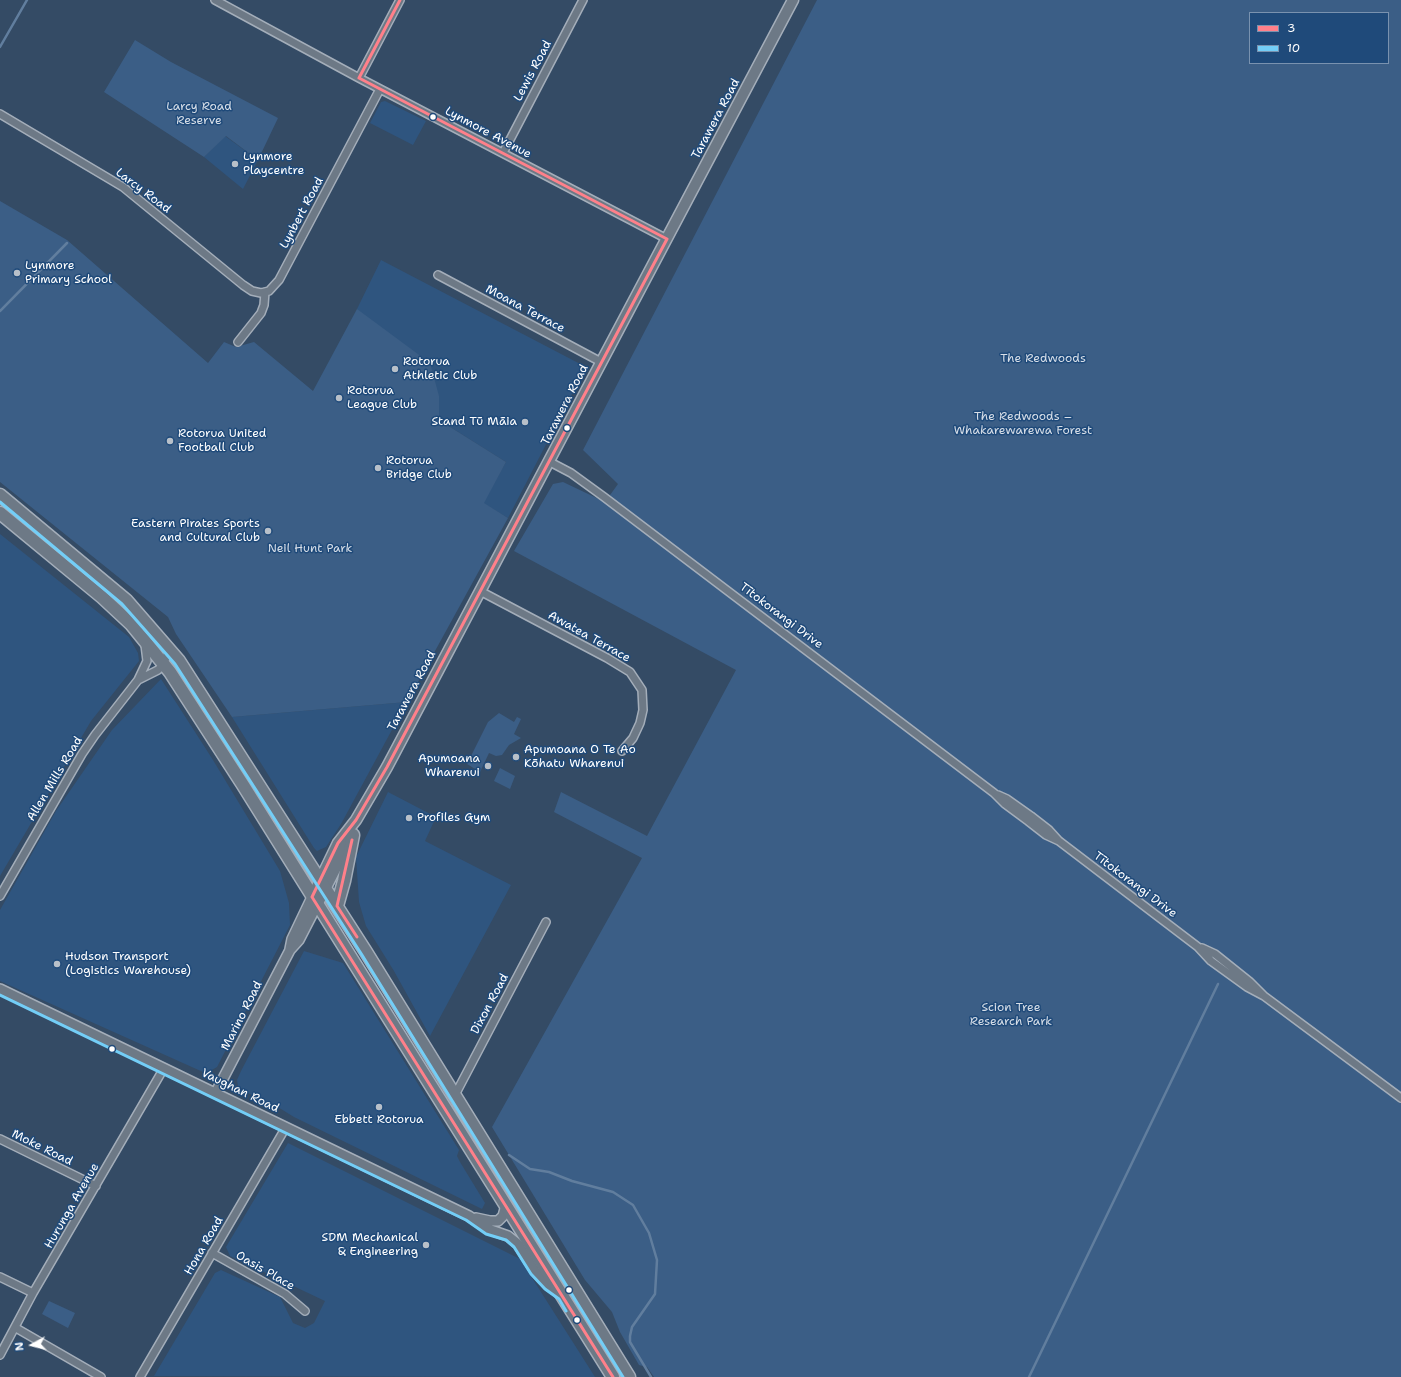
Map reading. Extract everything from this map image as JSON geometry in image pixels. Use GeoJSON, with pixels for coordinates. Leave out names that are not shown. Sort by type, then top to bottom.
{"type":"FeatureCollection","features":[{"type":"Feature","properties":{"kind":"highway"},"geometry":{"type":"LineString","coordinates":[[0,495],[106,581],[145,619],[189,675],[338,906],[629,1377]]}},
{"type":"Feature","properties":{"kind":"highway"},"geometry":{"type":"LineString","coordinates":[[0,513],[102,597],[143,638],[244,785],[314,901],[613,1377]]}},
{"type":"Feature","properties":{"kind":"highway"},"geometry":{"type":"LineString","coordinates":[[338,906],[353,835]]}},
{"type":"Feature","properties":{"kind":"main road","name":"Tarawera Road"},"geometry":{"type":"LineString","coordinates":[[323,883],[338,843],[356,820],[387,767],[550,462],[601,362],[793,0]]}},
{"type":"Feature","properties":{"kind":"main road","name":"Tarawera Road"},"geometry":{"type":"LineString","coordinates":[[323,883],[353,835],[356,820]]}},
{"type":"Feature","properties":{"kind":"main road"},"geometry":{"type":"LineString","coordinates":[[314,901],[323,883]]}},
{"type":"Feature","properties":{"kind":"street","name":"Lynmore Avenue"},"geometry":{"type":"LineString","coordinates":[[215,0],[359,78],[667,239]]}},
{"type":"Feature","properties":{"kind":"street"},"geometry":{"type":"LineString","coordinates":[[359,78],[400,0]]}},
{"type":"Feature","properties":{"kind":"street","name":"Lewis Road"},"geometry":{"type":"LineString","coordinates":[[503,153],[583,0]]}},
{"type":"Feature","properties":{"kind":"street","name":"Lynbert Road"},"geometry":{"type":"LineString","coordinates":[[265,292],[274,287],[279,280],[380,89]]}},
{"type":"Feature","properties":{"kind":"street","name":"Larcy Road"},"geometry":{"type":"LineString","coordinates":[[0,114],[123,187],[245,287],[257,293],[265,292]]}},
{"type":"Feature","properties":{"kind":"street","name":"Moana Terrace"},"geometry":{"type":"LineString","coordinates":[[438,275],[601,362]]}},
{"type":"Feature","properties":{"kind":"street"},"geometry":{"type":"LineString","coordinates":[[238,342],[261,313],[265,302],[265,292]]}},
{"type":"Feature","properties":{"kind":"street","name":"Tītokorangi Drive"},"geometry":{"type":"LineString","coordinates":[[550,462],[571,473],[604,497],[994,793],[1007,799],[1031,816],[1049,830],[1059,841],[1198,947],[1211,961],[1246,987],[1264,996],[1401,1098]]}},
{"type":"Feature","properties":{"kind":"street","name":"Awatea Terrace"},"geometry":{"type":"LineString","coordinates":[[480,591],[607,658],[630,672],[642,690],[643,710],[640,723],[633,738],[622,751]]}},
{"type":"Feature","properties":{"kind":"street","name":"Allen Mills Road"},"geometry":{"type":"LineString","coordinates":[[0,896],[94,735],[138,680],[147,661],[147,649],[143,638]]}},
{"type":"Feature","properties":{"kind":"street"},"geometry":{"type":"LineString","coordinates":[[164,668],[169,648]]}},
{"type":"Feature","properties":{"kind":"street","name":"Allen Mills Road"},"geometry":{"type":"LineString","coordinates":[[138,680],[164,668]]}},
{"type":"Feature","properties":{"kind":"street","name":"Marino Road"},"geometry":{"type":"LineString","coordinates":[[216,1092],[290,950],[299,940],[314,901]]}},
{"type":"Feature","properties":{"kind":"street","name":"Dixon Road"},"geometry":{"type":"LineString","coordinates":[[455,1095],[546,922]]}},
{"type":"Feature","properties":{"kind":"street","name":"Vaughan Road"},"geometry":{"type":"LineString","coordinates":[[0,989],[216,1092],[469,1216],[488,1229],[514,1240],[548,1285],[563,1296]]}},
{"type":"Feature","properties":{"kind":"street","name":"Hurunga Avenue"},"geometry":{"type":"LineString","coordinates":[[0,1356],[34,1293],[164,1068]]}},
{"type":"Feature","properties":{"kind":"street","name":"Hona Road"},"geometry":{"type":"LineString","coordinates":[[140,1377],[286,1127]]}},
{"type":"Feature","properties":{"kind":"street","name":"Moke Road"},"geometry":{"type":"LineString","coordinates":[[0,1139],[96,1186]]}},
{"type":"Feature","properties":{"kind":"street","name":"Vaughan Road"},"geometry":{"type":"LineString","coordinates":[[469,1216],[490,1221],[498,1221],[503,1216],[506,1205]]}},
{"type":"Feature","properties":{"kind":"street","name":"Oasis Place"},"geometry":{"type":"LineString","coordinates":[[212,1254],[285,1294],[305,1311]]}},
{"type":"Feature","properties":{"kind":"street"},"geometry":{"type":"LineString","coordinates":[[0,1277],[34,1293]]}},
{"type":"Feature","properties":{"kind":"street"},"geometry":{"type":"LineString","coordinates":[[16,1328],[101,1377]]}},
{"type":"Feature","properties":{"kind":"shaded area"},"geometry":{"type":"Polygon","coordinates":[[[385,101],[426,121],[413,145],[370,123],[381,102],[385,101]]]}},
{"type":"Feature","properties":{"kind":"shaded area","name":"Lynmore Playcentre"},"geometry":{"type":"Polygon","coordinates":[[[225,136],[258,160],[243,189],[204,157],[225,136]]]}},
{"type":"Feature","properties":{"kind":"shaded area"},"geometry":{"type":"Polygon","coordinates":[[[381,260],[586,367],[508,518],[483,503],[506,462],[439,420],[439,396],[357,309],[381,260]]]}},
{"type":"Feature","properties":{"kind":"shaded area"},"geometry":{"type":"Polygon","coordinates":[[[0,534],[129,637],[138,653],[139,661],[91,721],[0,876],[0,534]]]}},
{"type":"Feature","properties":{"kind":"shaded area"},"geometry":{"type":"Polygon","coordinates":[[[161,679],[213,760],[280,871],[289,903],[290,925],[217,1067],[210,1071],[203,1072],[0,981],[0,910],[56,811],[112,730],[161,679]]]}},
{"type":"Feature","properties":{"kind":"shaded area"},"geometry":{"type":"Polygon","coordinates":[[[407,702],[341,824],[326,847],[317,851],[232,717],[407,702]]]}},
{"type":"Feature","properties":{"kind":"shaded area"},"geometry":{"type":"Polygon","coordinates":[[[388,792],[436,817],[425,841],[511,885],[430,1036],[394,971],[366,926],[359,902],[356,857],[388,792]]]}},
{"type":"Feature","properties":{"kind":"shaded area"},"geometry":{"type":"Polygon","coordinates":[[[304,951],[343,963],[459,1150],[457,1156],[485,1203],[482,1209],[294,1117],[248,1093],[238,1086],[237,1080],[241,1071],[304,951]]]}},
{"type":"Feature","properties":{"kind":"shaded area"},"geometry":{"type":"Polygon","coordinates":[[[288,1143],[520,1259],[595,1377],[154,1376],[215,1273],[221,1270],[280,1297],[293,1323],[305,1328],[314,1323],[325,1301],[230,1256],[226,1247],[288,1143]]]}},
{"type":"Feature","properties":{"kind":"green space","name":"The Redwoods – Whakarewarewa Forest"},"geometry":{"type":"Polygon","coordinates":[[[817,0],[1401,0],[1401,1377],[654,1377],[647,1367],[639,1365],[620,1332],[612,1312],[585,1280],[492,1127],[642,858],[554,812],[561,792],[647,836],[736,670],[514,551],[553,484],[563,482],[605,502],[618,484],[583,450],[817,0]]]}},
{"type":"Feature","properties":{"kind":"green space","name":"Larcy Road Reserve"},"geometry":{"type":"Polygon","coordinates":[[[135,40],[171,62],[278,118],[258,160],[226,136],[204,157],[104,92],[135,40]]]}},
{"type":"Feature","properties":{"kind":"green space","name":"Neil Hunt Park"},"geometry":{"type":"Polygon","coordinates":[[[0,201],[67,240],[208,363],[224,342],[236,347],[254,342],[313,391],[357,309],[430,363],[439,396],[439,420],[506,462],[484,503],[508,518],[407,702],[232,717],[176,634],[168,617],[0,482],[0,201]]]}},
{"type":"Feature","properties":{"kind":"green space"},"geometry":{"type":"Polygon","coordinates":[[[499,713],[514,722],[517,717],[521,719],[514,734],[521,738],[509,745],[502,755],[496,756],[489,753],[480,772],[467,764],[488,722],[499,713]]]}},
{"type":"Feature","properties":{"kind":"green space"},"geometry":{"type":"Polygon","coordinates":[[[500,768],[515,776],[510,789],[494,781],[500,768]]]}},
{"type":"Feature","properties":{"kind":"green space"},"geometry":{"type":"Polygon","coordinates":[[[49,1301],[75,1313],[68,1328],[42,1314],[49,1301]]]}},
{"type":"Feature","properties":{"kind":"waterway"},"geometry":{"type":"LineString","coordinates":[[0,47],[27,0]]}},
{"type":"Feature","properties":{"kind":"waterway"},"geometry":{"type":"LineString","coordinates":[[0,311],[67,243]]}},
{"type":"Feature","properties":{"kind":"waterway"},"geometry":{"type":"LineString","coordinates":[[1029,1377],[1218,984]]}},
{"type":"Feature","properties":{"kind":"waterway"},"geometry":{"type":"LineString","coordinates":[[509,1155],[530,1169],[549,1172],[572,1181],[613,1192],[633,1205],[649,1233],[657,1260],[655,1294],[632,1327],[630,1336],[630,1342],[651,1377]]}},
{"type":"Feature","properties":{"kind":"transit line","name":"3"},"geometry":{"type":"LineString","coordinates":[[400,0],[359,78],[667,239],[387,767],[356,820],[338,843],[312,897],[613,1377]]}},
{"type":"Feature","properties":{"kind":"transit line","name":"10"},"geometry":{"type":"LineString","coordinates":[[0,502],[122,604],[175,664],[362,955],[623,1377]]}},
{"type":"Feature","properties":{"kind":"transit line","name":"3"},"geometry":{"type":"LineString","coordinates":[[352,840],[337,906],[357,937]]}},
{"type":"Feature","properties":{"kind":"transit line","name":"10"},"geometry":{"type":"LineString","coordinates":[[0,995],[466,1220],[486,1234],[506,1240],[514,1247],[531,1274],[545,1289],[559,1299],[566,1311]]}},
{"type":"Feature","properties":{"kind":"place","name":"Lynmore Playcentre"},"geometry":{"type":"Point","coordinates":[235,164]}},
{"type":"Feature","properties":{"kind":"place","name":"Lynmore Primary School"},"geometry":{"type":"Point","coordinates":[17,273]}},
{"type":"Feature","properties":{"kind":"place","name":"Rotorua Athletic Club"},"geometry":{"type":"Point","coordinates":[395,369]}},
{"type":"Feature","properties":{"kind":"place","name":"Rotorua League Club"},"geometry":{"type":"Point","coordinates":[339,398]}},
{"type":"Feature","properties":{"kind":"place","name":"Stand Tū Māia"},"geometry":{"type":"Point","coordinates":[525,422]}},
{"type":"Feature","properties":{"kind":"place","name":"Rotorua United Football Club"},"geometry":{"type":"Point","coordinates":[170,441]}},
{"type":"Feature","properties":{"kind":"place","name":"Rotorua Bridge Club"},"geometry":{"type":"Point","coordinates":[378,468]}},
{"type":"Feature","properties":{"kind":"place","name":"Eastern Pirates Sports and Cultural Club"},"geometry":{"type":"Point","coordinates":[268,531]}},
{"type":"Feature","properties":{"kind":"place","name":"Apumoana O Te Ao Kōhatu Wharenui"},"geometry":{"type":"Point","coordinates":[516,757]}},
{"type":"Feature","properties":{"kind":"place","name":"Apumoana Wharenui"},"geometry":{"type":"Point","coordinates":[488,766]}},
{"type":"Feature","properties":{"kind":"place","name":"Profiles Gym"},"geometry":{"type":"Point","coordinates":[409,818]}},
{"type":"Feature","properties":{"kind":"place","name":"Hudson Transport (Logistics Warehouse)"},"geometry":{"type":"Point","coordinates":[57,964]}},
{"type":"Feature","properties":{"kind":"place","name":"Ebbett Rotorua"},"geometry":{"type":"Point","coordinates":[379,1107]}},
{"type":"Feature","properties":{"kind":"place","name":"SDM Mechanical & Engineering"},"geometry":{"type":"Point","coordinates":[426,1245]}},
{"type":"Feature","properties":{"kind":"park label","name":"The Redwoods"},"geometry":{"type":"Point","coordinates":[1043,359]}},
{"type":"Feature","properties":{"kind":"park label","name":"Scion Tree Research Park"},"geometry":{"type":"Point","coordinates":[1011,1015]}}]}
